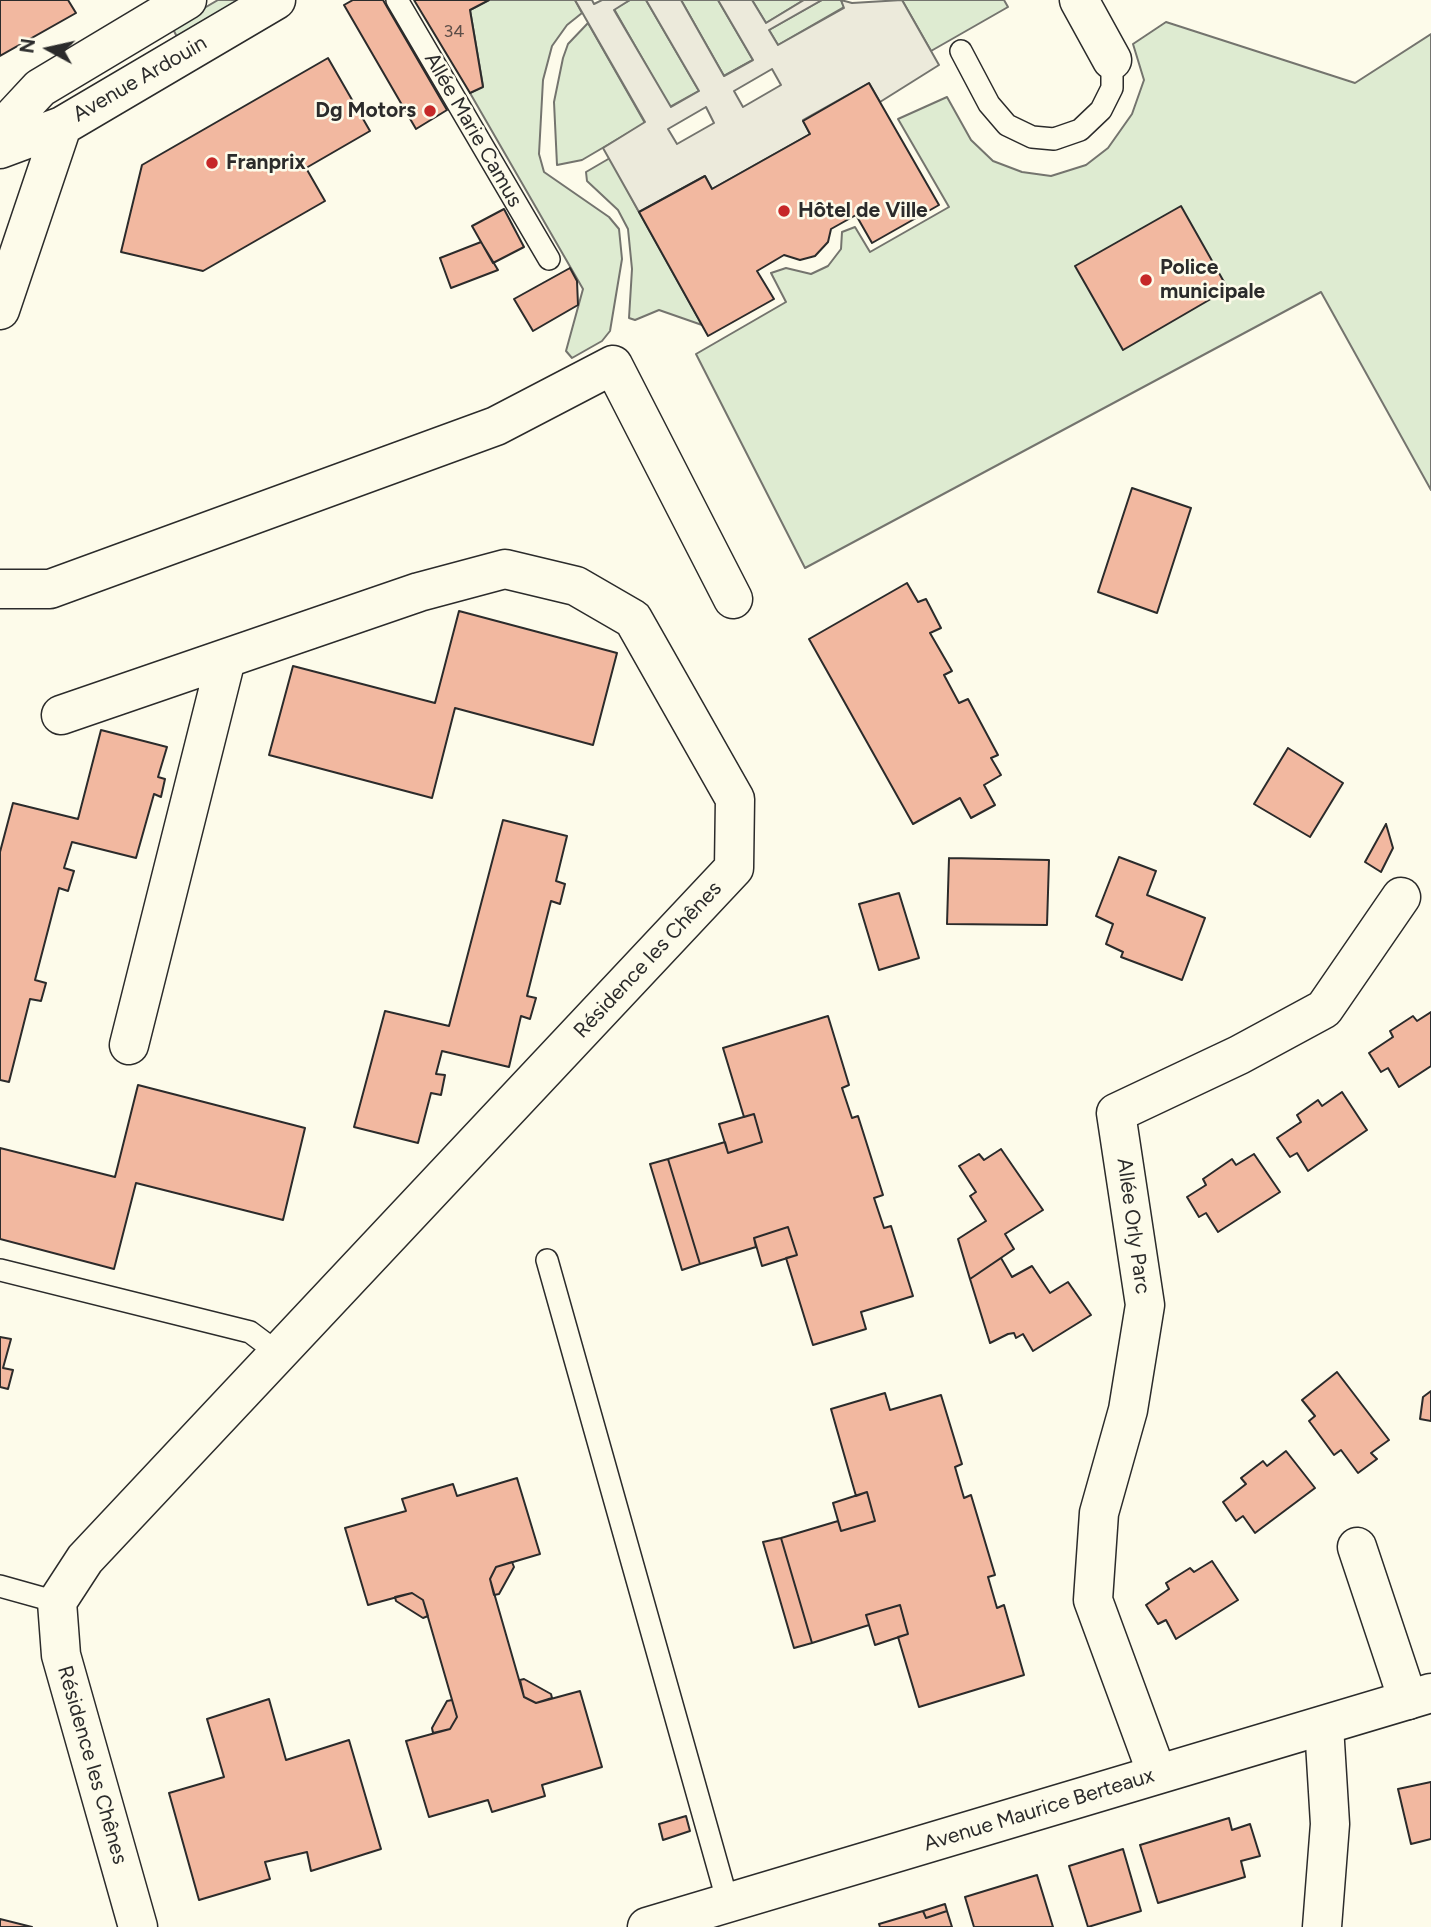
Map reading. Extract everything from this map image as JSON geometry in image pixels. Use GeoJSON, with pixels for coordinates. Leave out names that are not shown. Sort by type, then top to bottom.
{"type":"FeatureCollection","features":[{"type":"Feature","properties":{"kind":"street","name":"Avenue Ardouin"},"geometry":{"type":"LineString","coordinates":[[0,131],[40,89],[187,0]]}},
{"type":"Feature","properties":{"kind":"street","name":"Avenue Ardouin"},"geometry":{"type":"LineString","coordinates":[[0,149],[62,126],[276,0]]}},
{"type":"Feature","properties":{"kind":"street"},"geometry":{"type":"LineString","coordinates":[[1079,0],[1112,60]]}},
{"type":"Feature","properties":{"kind":"street"},"geometry":{"type":"LineString","coordinates":[[0,310],[62,126]]}},
{"type":"Feature","properties":{"kind":"street"},"geometry":{"type":"LineString","coordinates":[[0,589],[50,589],[496,426],[613,365],[733,599]]}},
{"type":"Feature","properties":{"kind":"street","name":"Résidence les Chênes"},"geometry":{"type":"LineString","coordinates":[[61,715],[419,592],[505,569],[576,586],[633,619],[735,799],[734,868],[85,1559],[57,1602],[61,1655],[138,1927]]}},
{"type":"Feature","properties":{"kind":"street"},"geometry":{"type":"LineString","coordinates":[[129,1045],[226,659]]}},
{"type":"Feature","properties":{"kind":"street","name":"Allée Orly Parc"},"geometry":{"type":"LineString","coordinates":[[1157,1774],[1093,1600],[1099,1513],[1128,1410],[1144,1306],[1116,1113],[1239,1055],[1324,1009],[1401,897]]}},
{"type":"Feature","properties":{"kind":"street"},"geometry":{"type":"LineString","coordinates":[[1357,1547],[1419,1696]]}},
{"type":"Feature","properties":{"kind":"street","name":"Avenue Maurice Berteaux"},"geometry":{"type":"LineString","coordinates":[[647,1927],[1419,1696]]}},
{"type":"Feature","properties":{"kind":"street"},"geometry":{"type":"LineString","coordinates":[[1322,1927],[1329,1824],[1324,1726]]}},
{"type":"Feature","properties":{"kind":"lane","name":"Allée Marie Camus"},"geometry":{"type":"LineString","coordinates":[[397,0],[549,260]]}},
{"type":"Feature","properties":{"kind":"lane"},"geometry":{"type":"LineString","coordinates":[[961,51],[989,104],[1007,125],[1032,137],[1054,139],[1080,130],[1101,110],[1112,88],[1112,60]]}},
{"type":"Feature","properties":{"kind":"lane"},"geometry":{"type":"LineString","coordinates":[[547,1260],[728,1903]]}},
{"type":"Feature","properties":{"kind":"lane"},"geometry":{"type":"LineString","coordinates":[[0,1270],[250,1332],[278,1353]]}},
{"type":"Feature","properties":{"kind":"lane"},"geometry":{"type":"LineString","coordinates":[[0,1586],[57,1602]]}},
{"type":"Feature","properties":{"kind":"green space"},"geometry":{"type":"Polygon","coordinates":[[[218,0],[243,0],[178,39],[172,27],[218,0]]]}},
{"type":"Feature","properties":{"kind":"green space"},"geometry":{"type":"Polygon","coordinates":[[[489,0],[575,0],[582,13],[567,25],[552,46],[543,80],[539,154],[544,172],[609,217],[619,229],[622,259],[610,331],[602,341],[572,358],[566,351],[583,289],[470,93],[483,86],[470,10],[489,0]]]}},
{"type":"Feature","properties":{"kind":"green space"},"geometry":{"type":"Polygon","coordinates":[[[630,0],[646,0],[699,91],[670,107],[614,9],[630,0]]]}},
{"type":"Feature","properties":{"kind":"green space"},"geometry":{"type":"Polygon","coordinates":[[[681,0],[718,0],[753,60],[724,76],[681,0]]]}},
{"type":"Feature","properties":{"kind":"green space"},"geometry":{"type":"Polygon","coordinates":[[[752,0],[804,0],[766,23],[752,0]]]}},
{"type":"Feature","properties":{"kind":"green space"},"geometry":{"type":"Polygon","coordinates":[[[822,0],[841,0],[844,7],[778,45],[769,30],[822,0]]]}},
{"type":"Feature","properties":{"kind":"green space"},"geometry":{"type":"Polygon","coordinates":[[[902,0],[1004,0],[1008,7],[931,51],[902,0]]]}},
{"type":"Feature","properties":{"kind":"green space"},"geometry":{"type":"Polygon","coordinates":[[[1166,22],[1355,83],[1431,34],[1431,490],[1321,292],[805,568],[696,354],[786,302],[771,273],[786,268],[811,274],[828,266],[841,249],[842,232],[855,227],[870,252],[949,207],[898,119],[947,97],[971,140],[993,161],[1022,172],[1051,176],[1086,165],[1108,148],[1132,114],[1144,80],[1133,44],[1166,22]]]}},
{"type":"Feature","properties":{"kind":"green space"},"geometry":{"type":"Polygon","coordinates":[[[588,23],[645,123],[582,160],[557,165],[554,102],[563,58],[568,44],[588,23]]]}},
{"type":"Feature","properties":{"kind":"green space"},"geometry":{"type":"Polygon","coordinates":[[[610,158],[702,325],[659,310],[635,320],[629,318],[632,269],[628,229],[618,210],[587,181],[586,172],[610,158]]]}},
{"type":"Feature","properties":{"kind":"shaded area"},"geometry":{"type":"Polygon","coordinates":[[[575,0],[592,0],[594,4],[602,0],[630,0],[614,10],[671,107],[699,91],[646,0],[681,0],[724,76],[753,60],[718,0],[752,0],[766,23],[804,0],[822,0],[769,30],[778,45],[844,8],[841,0],[852,3],[902,0],[939,65],[880,102],[869,83],[803,120],[810,134],[712,189],[705,176],[639,212],[603,148],[645,122],[575,0]],[[772,69],[734,91],[743,107],[781,85],[772,69]],[[706,107],[668,129],[677,144],[714,123],[706,107]]]}},
{"type":"Feature","properties":{"kind":"building"},"geometry":{"type":"Polygon","coordinates":[[[0,0],[68,0],[76,13],[0,56],[0,0]]]}},
{"type":"Feature","properties":{"kind":"building"},"geometry":{"type":"Polygon","coordinates":[[[353,0],[383,0],[447,110],[416,129],[344,5],[353,0]]]}},
{"type":"Feature","properties":{"kind":"building"},"geometry":{"type":"Polygon","coordinates":[[[414,0],[489,0],[470,10],[483,87],[470,93],[414,0]]]}},
{"type":"Feature","properties":{"kind":"building"},"geometry":{"type":"Polygon","coordinates":[[[328,58],[370,131],[306,168],[325,201],[203,271],[121,252],[142,165],[328,58]]]}},
{"type":"Feature","properties":{"kind":"building"},"geometry":{"type":"Polygon","coordinates":[[[869,83],[939,205],[872,243],[856,215],[831,229],[828,242],[815,256],[800,260],[784,255],[757,271],[774,299],[708,336],[639,212],[705,176],[712,189],[810,134],[803,121],[869,83]]]}},
{"type":"Feature","properties":{"kind":"building"},"geometry":{"type":"Polygon","coordinates":[[[1181,206],[1228,289],[1123,350],[1075,266],[1181,206]]]}},
{"type":"Feature","properties":{"kind":"building"},"geometry":{"type":"Polygon","coordinates":[[[504,209],[524,247],[493,263],[472,226],[504,209]]]}},
{"type":"Feature","properties":{"kind":"building"},"geometry":{"type":"Polygon","coordinates":[[[481,242],[498,270],[451,288],[440,258],[481,242]]]}},
{"type":"Feature","properties":{"kind":"building"},"geometry":{"type":"Polygon","coordinates":[[[570,268],[577,281],[578,305],[533,331],[514,299],[570,268]]]}},
{"type":"Feature","properties":{"kind":"building"},"geometry":{"type":"Polygon","coordinates":[[[1132,488],[1191,508],[1157,613],[1098,592],[1132,488]]]}},
{"type":"Feature","properties":{"kind":"building"},"geometry":{"type":"Polygon","coordinates":[[[907,583],[918,602],[926,599],[941,628],[930,633],[952,671],[944,675],[959,703],[968,699],[998,755],[991,758],[1001,775],[984,785],[995,805],[971,818],[960,798],[913,824],[809,639],[907,583]]]}},
{"type":"Feature","properties":{"kind":"building"},"geometry":{"type":"Polygon","coordinates":[[[459,611],[617,653],[593,745],[455,708],[432,798],[269,755],[293,666],[435,703],[459,611]]]}},
{"type":"Feature","properties":{"kind":"building"},"geometry":{"type":"Polygon","coordinates":[[[101,730],[167,747],[158,777],[165,779],[161,797],[154,794],[136,858],[72,842],[64,868],[74,871],[68,891],[59,888],[35,980],[46,983],[41,1001],[30,999],[9,1082],[0,1080],[0,852],[13,803],[78,819],[101,730]]]}},
{"type":"Feature","properties":{"kind":"building"},"geometry":{"type":"Polygon","coordinates":[[[1288,748],[1343,783],[1310,837],[1254,804],[1288,748]]]}},
{"type":"Feature","properties":{"kind":"building"},"geometry":{"type":"Polygon","coordinates":[[[503,820],[567,836],[556,881],[565,884],[560,904],[551,901],[527,996],[536,998],[530,1019],[521,1016],[509,1067],[442,1051],[436,1074],[445,1075],[441,1095],[431,1093],[418,1143],[354,1127],[385,1011],[449,1026],[503,820]]]}},
{"type":"Feature","properties":{"kind":"building"},"geometry":{"type":"Polygon","coordinates":[[[1386,824],[1393,848],[1381,872],[1365,862],[1386,824]]]}},
{"type":"Feature","properties":{"kind":"building"},"geometry":{"type":"Polygon","coordinates":[[[1119,857],[1156,871],[1147,895],[1205,918],[1182,980],[1121,957],[1123,952],[1106,944],[1113,924],[1096,916],[1119,857]]]}},
{"type":"Feature","properties":{"kind":"building"},"geometry":{"type":"Polygon","coordinates":[[[949,858],[1049,860],[1047,925],[947,924],[949,858]]]}},
{"type":"Feature","properties":{"kind":"building"},"geometry":{"type":"Polygon","coordinates":[[[899,893],[919,958],[879,970],[859,904],[899,893]]]}},
{"type":"Feature","properties":{"kind":"building"},"geometry":{"type":"Polygon","coordinates":[[[1431,1012],[1431,1066],[1399,1087],[1388,1068],[1381,1072],[1369,1053],[1393,1037],[1390,1031],[1413,1016],[1417,1021],[1431,1012]]]}},
{"type":"Feature","properties":{"kind":"building"},"geometry":{"type":"Polygon","coordinates":[[[828,1016],[849,1085],[842,1088],[852,1118],[858,1116],[883,1195],[874,1198],[884,1228],[891,1226],[913,1296],[861,1312],[866,1329],[813,1345],[786,1258],[797,1255],[788,1227],[754,1238],[756,1247],[700,1264],[668,1159],[725,1142],[728,1153],[762,1142],[754,1114],[744,1117],[723,1048],[828,1016]]]}},
{"type":"Feature","properties":{"kind":"building"},"geometry":{"type":"Polygon","coordinates":[[[138,1085],[305,1128],[283,1220],[136,1183],[114,1269],[0,1239],[0,1148],[115,1177],[138,1085]]]}},
{"type":"Feature","properties":{"kind":"building"},"geometry":{"type":"Polygon","coordinates":[[[1342,1092],[1367,1130],[1308,1171],[1297,1153],[1290,1157],[1277,1138],[1301,1122],[1297,1115],[1318,1100],[1322,1106],[1342,1092]]]}},
{"type":"Feature","properties":{"kind":"building"},"geometry":{"type":"Polygon","coordinates":[[[754,1114],[762,1142],[728,1153],[719,1124],[754,1114]]]}},
{"type":"Feature","properties":{"kind":"building"},"geometry":{"type":"Polygon","coordinates":[[[1001,1149],[1043,1210],[1005,1234],[1014,1249],[970,1279],[958,1239],[986,1221],[970,1196],[976,1192],[959,1166],[979,1154],[984,1160],[1001,1149]]]}},
{"type":"Feature","properties":{"kind":"building"},"geometry":{"type":"Polygon","coordinates":[[[1254,1154],[1280,1192],[1218,1232],[1206,1213],[1199,1217],[1187,1197],[1206,1185],[1203,1179],[1232,1159],[1236,1165],[1254,1154]]]}},
{"type":"Feature","properties":{"kind":"building"},"geometry":{"type":"Polygon","coordinates":[[[668,1159],[700,1264],[682,1270],[650,1164],[668,1159]]]}},
{"type":"Feature","properties":{"kind":"building"},"geometry":{"type":"Polygon","coordinates":[[[788,1227],[797,1255],[762,1266],[754,1238],[788,1227]]]}},
{"type":"Feature","properties":{"kind":"building"},"geometry":{"type":"Polygon","coordinates":[[[1001,1258],[1012,1277],[1032,1266],[1050,1293],[1068,1282],[1091,1315],[1033,1351],[1023,1334],[1016,1338],[1014,1333],[1008,1334],[990,1343],[970,1279],[1001,1258]]]}},
{"type":"Feature","properties":{"kind":"building"},"geometry":{"type":"Polygon","coordinates":[[[0,1337],[11,1339],[3,1368],[13,1370],[8,1389],[0,1387],[0,1337]]]}},
{"type":"Feature","properties":{"kind":"building"},"geometry":{"type":"Polygon","coordinates":[[[1337,1372],[1389,1440],[1371,1453],[1377,1459],[1358,1473],[1341,1450],[1334,1455],[1309,1421],[1315,1416],[1302,1400],[1337,1372]]]}},
{"type":"Feature","properties":{"kind":"building"},"geometry":{"type":"Polygon","coordinates":[[[1431,1391],[1431,1421],[1420,1419],[1423,1397],[1431,1391]]]}},
{"type":"Feature","properties":{"kind":"building"},"geometry":{"type":"Polygon","coordinates":[[[885,1393],[890,1410],[941,1395],[962,1464],[955,1467],[964,1498],[971,1495],[995,1575],[988,1577],[997,1608],[1004,1605],[1024,1675],[919,1707],[898,1637],[908,1634],[900,1605],[866,1615],[869,1625],[812,1643],[781,1538],[838,1521],[841,1531],[875,1521],[867,1492],[856,1496],[831,1409],[885,1393]]]}},
{"type":"Feature","properties":{"kind":"building"},"geometry":{"type":"Polygon","coordinates":[[[1286,1451],[1315,1488],[1255,1533],[1243,1516],[1236,1521],[1223,1502],[1246,1484],[1241,1478],[1263,1461],[1267,1466],[1286,1451]]]}},
{"type":"Feature","properties":{"kind":"building"},"geometry":{"type":"Polygon","coordinates":[[[517,1478],[540,1554],[496,1567],[490,1579],[524,1697],[536,1703],[580,1691],[602,1767],[542,1785],[545,1796],[492,1812],[488,1800],[429,1817],[406,1741],[450,1729],[457,1717],[423,1600],[412,1593],[368,1605],[345,1528],[406,1511],[402,1499],[453,1484],[457,1496],[517,1478]]]}},
{"type":"Feature","properties":{"kind":"building"},"geometry":{"type":"Polygon","coordinates":[[[867,1492],[875,1521],[841,1531],[833,1503],[867,1492]]]}},
{"type":"Feature","properties":{"kind":"building"},"geometry":{"type":"Polygon","coordinates":[[[781,1538],[812,1643],[794,1648],[763,1542],[781,1538]]]}},
{"type":"Feature","properties":{"kind":"building"},"geometry":{"type":"Polygon","coordinates":[[[1212,1561],[1238,1600],[1176,1639],[1166,1620],[1158,1624],[1146,1605],[1169,1589],[1166,1583],[1190,1568],[1194,1572],[1212,1561]]]}},
{"type":"Feature","properties":{"kind":"building"},"geometry":{"type":"Polygon","coordinates":[[[512,1562],[514,1567],[499,1594],[494,1595],[490,1579],[496,1567],[512,1562]]]}},
{"type":"Feature","properties":{"kind":"building"},"geometry":{"type":"Polygon","coordinates":[[[412,1593],[423,1600],[428,1616],[423,1618],[396,1601],[395,1597],[412,1593]]]}},
{"type":"Feature","properties":{"kind":"building"},"geometry":{"type":"Polygon","coordinates":[[[900,1605],[908,1634],[875,1645],[866,1615],[900,1605]]]}},
{"type":"Feature","properties":{"kind":"building"},"geometry":{"type":"Polygon","coordinates":[[[524,1679],[551,1694],[552,1698],[536,1703],[524,1697],[520,1680],[524,1679]]]}},
{"type":"Feature","properties":{"kind":"building"},"geometry":{"type":"Polygon","coordinates":[[[269,1699],[286,1760],[349,1740],[381,1849],[311,1871],[307,1852],[265,1862],[270,1879],[199,1900],[169,1793],[224,1777],[207,1719],[269,1699]]]}},
{"type":"Feature","properties":{"kind":"building"},"geometry":{"type":"Polygon","coordinates":[[[452,1700],[457,1717],[450,1729],[433,1733],[432,1728],[447,1701],[452,1700]]]}},
{"type":"Feature","properties":{"kind":"building"},"geometry":{"type":"Polygon","coordinates":[[[1431,1782],[1431,1839],[1411,1844],[1398,1789],[1431,1782]]]}},
{"type":"Feature","properties":{"kind":"building"},"geometry":{"type":"Polygon","coordinates":[[[686,1816],[690,1831],[663,1840],[659,1824],[686,1816]]]}},
{"type":"Feature","properties":{"kind":"building"},"geometry":{"type":"Polygon","coordinates":[[[1229,1818],[1232,1830],[1250,1824],[1260,1856],[1241,1861],[1245,1877],[1158,1903],[1140,1845],[1229,1818]]]}},
{"type":"Feature","properties":{"kind":"building"},"geometry":{"type":"Polygon","coordinates":[[[1123,1849],[1141,1911],[1088,1927],[1069,1866],[1123,1849]]]}},
{"type":"Feature","properties":{"kind":"building"},"geometry":{"type":"Polygon","coordinates":[[[1037,1875],[1053,1927],[974,1927],[965,1897],[1037,1875]]]}},
{"type":"Feature","properties":{"kind":"building"},"geometry":{"type":"Polygon","coordinates":[[[945,1904],[947,1911],[926,1918],[923,1911],[945,1904]]]}},
{"type":"Feature","properties":{"kind":"building"},"geometry":{"type":"Polygon","coordinates":[[[923,1911],[926,1918],[947,1911],[952,1927],[880,1927],[879,1924],[923,1911]]]}},
{"type":"Feature","properties":{"kind":"building"},"geometry":{"type":"Polygon","coordinates":[[[0,1919],[32,1927],[0,1927],[0,1919]]]}},
{"type":"Feature","properties":{"kind":"place","name":"Dg Motors"},"geometry":{"type":"Point","coordinates":[430,111]}},
{"type":"Feature","properties":{"kind":"place","name":"Franprix"},"geometry":{"type":"Point","coordinates":[212,163]}},
{"type":"Feature","properties":{"kind":"place","name":"Hôtel de Ville"},"geometry":{"type":"Point","coordinates":[784,211]}},
{"type":"Feature","properties":{"kind":"place","name":"Police municipale"},"geometry":{"type":"Point","coordinates":[1146,280]}}]}
